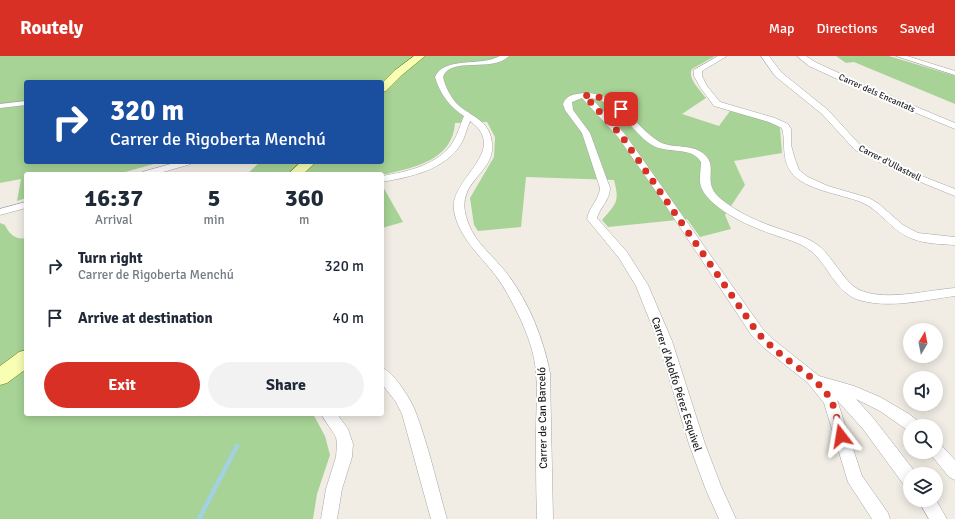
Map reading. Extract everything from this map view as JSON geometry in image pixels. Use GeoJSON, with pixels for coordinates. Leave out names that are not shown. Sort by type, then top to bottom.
{"type":"FeatureCollection","features":[{"type":"Feature","properties":{"kind":"main road"},"geometry":{"type":"LineString","coordinates":[[384,88],[398,73],[420,56]]}},
{"type":"Feature","properties":{"kind":"main road"},"geometry":{"type":"LineString","coordinates":[[298,172],[308,164]]}},
{"type":"Feature","properties":{"kind":"main road"},"geometry":{"type":"LineString","coordinates":[[0,377],[24,359]]}},
{"type":"Feature","properties":{"kind":"street","name":"Carrer de Can Barceló"},"geometry":{"type":"LineString","coordinates":[[505,56],[496,61],[460,58],[448,65],[439,74],[440,80],[455,106],[482,126],[486,135],[488,146],[483,162],[460,198],[460,214],[468,234],[509,286],[533,332],[539,350],[543,374],[545,519]]}},
{"type":"Feature","properties":{"kind":"street"},"geometry":{"type":"LineString","coordinates":[[722,56],[698,70],[698,76],[704,87],[718,104],[772,120],[785,126],[787,129],[787,144],[790,159],[797,174],[814,184],[870,202],[899,227],[915,236],[927,240],[955,242]]}},
{"type":"Feature","properties":{"kind":"street","name":"Carrer d'Ullastrell"},"geometry":{"type":"LineString","coordinates":[[765,56],[778,74],[825,112],[858,148],[911,175],[955,193]]}},
{"type":"Feature","properties":{"kind":"street","name":"Carrer dels Encantats"},"geometry":{"type":"LineString","coordinates":[[801,56],[812,64],[866,89],[955,126]]}},
{"type":"Feature","properties":{"kind":"street"},"geometry":{"type":"LineString","coordinates":[[900,56],[955,73]]}},
{"type":"Feature","properties":{"kind":"street"},"geometry":{"type":"LineString","coordinates":[[584,95],[601,97],[613,103],[647,137],[659,145],[692,152],[701,156],[706,165],[705,184],[714,199],[754,223],[812,247],[823,257],[850,291],[855,294],[868,298],[885,299],[955,292]]}},
{"type":"Feature","properties":{"kind":"street"},"geometry":{"type":"LineString","coordinates":[[584,95],[621,135],[757,332],[784,357],[840,394],[868,424],[903,470]]}},
{"type":"Feature","properties":{"kind":"street","name":"Carrer d'Adolfo Pérez Esquivel"},"geometry":{"type":"LineString","coordinates":[[584,95],[571,99],[567,104],[586,133],[605,188],[606,195],[592,214],[592,219],[623,255],[642,286],[665,341],[697,444],[714,490],[728,519]]}},
{"type":"Feature","properties":{"kind":"street"},"geometry":{"type":"LineString","coordinates":[[0,106],[24,104]]}},
{"type":"Feature","properties":{"kind":"street"},"geometry":{"type":"LineString","coordinates":[[384,179],[407,174],[445,156],[455,146],[469,115]]}},
{"type":"Feature","properties":{"kind":"street"},"geometry":{"type":"LineString","coordinates":[[152,172],[181,164]]}},
{"type":"Feature","properties":{"kind":"street"},"geometry":{"type":"LineString","coordinates":[[0,212],[24,206]]}},
{"type":"Feature","properties":{"kind":"street"},"geometry":{"type":"LineString","coordinates":[[384,377],[401,398],[409,413],[439,519]]}},
{"type":"Feature","properties":{"kind":"street"},"geometry":{"type":"LineString","coordinates":[[819,381],[851,390],[878,402],[905,419]]}},
{"type":"Feature","properties":{"kind":"street"},"geometry":{"type":"LineString","coordinates":[[819,381],[830,400],[856,482],[882,519]]}},
{"type":"Feature","properties":{"kind":"street"},"geometry":{"type":"LineString","coordinates":[[328,519],[334,489],[344,457],[345,444],[343,434],[330,416]]}},
{"type":"Feature","properties":{"kind":"street"},"geometry":{"type":"LineString","coordinates":[[943,458],[955,472]]}},
{"type":"Feature","properties":{"kind":"street"},"geometry":{"type":"LineString","coordinates":[[931,507],[939,519]]}},
{"type":"Feature","properties":{"kind":"green space"},"geometry":{"type":"Polygon","coordinates":[[[0,56],[715,56],[692,69],[691,76],[706,98],[682,114],[719,126],[730,111],[776,124],[780,128],[782,153],[734,161],[745,185],[725,215],[731,229],[700,237],[687,219],[608,227],[602,220],[616,202],[617,193],[614,180],[526,177],[521,227],[478,231],[474,225],[470,198],[494,157],[495,137],[487,122],[455,123],[453,136],[447,146],[439,154],[429,161],[384,174],[384,172],[249,172],[258,164],[384,164],[384,80],[24,80],[24,164],[154,164],[125,172],[24,172],[24,199],[17,201],[21,179],[0,183],[0,56]]]}},
{"type":"Feature","properties":{"kind":"green space"},"geometry":{"type":"Polygon","coordinates":[[[836,56],[889,56],[955,76],[955,104],[854,62],[846,63],[836,56]]]}},
{"type":"Feature","properties":{"kind":"green space"},"geometry":{"type":"Polygon","coordinates":[[[384,189],[403,222],[384,227],[384,189]]]}},
{"type":"Feature","properties":{"kind":"green space"},"geometry":{"type":"Polygon","coordinates":[[[0,223],[5,225],[13,236],[24,238],[24,416],[314,416],[325,436],[330,455],[317,494],[313,519],[0,519],[0,223]]]}},
{"type":"Feature","properties":{"kind":"waterway"},"geometry":{"type":"LineString","coordinates":[[199,519],[237,446]]}},
{"type":"Feature","properties":{"kind":"route"},"geometry":{"type":"LineString","coordinates":[[621,109],[604,98],[584,95],[621,135],[666,198],[680,221],[757,332],[784,357],[814,379],[823,389],[835,411],[841,436]]}}]}
